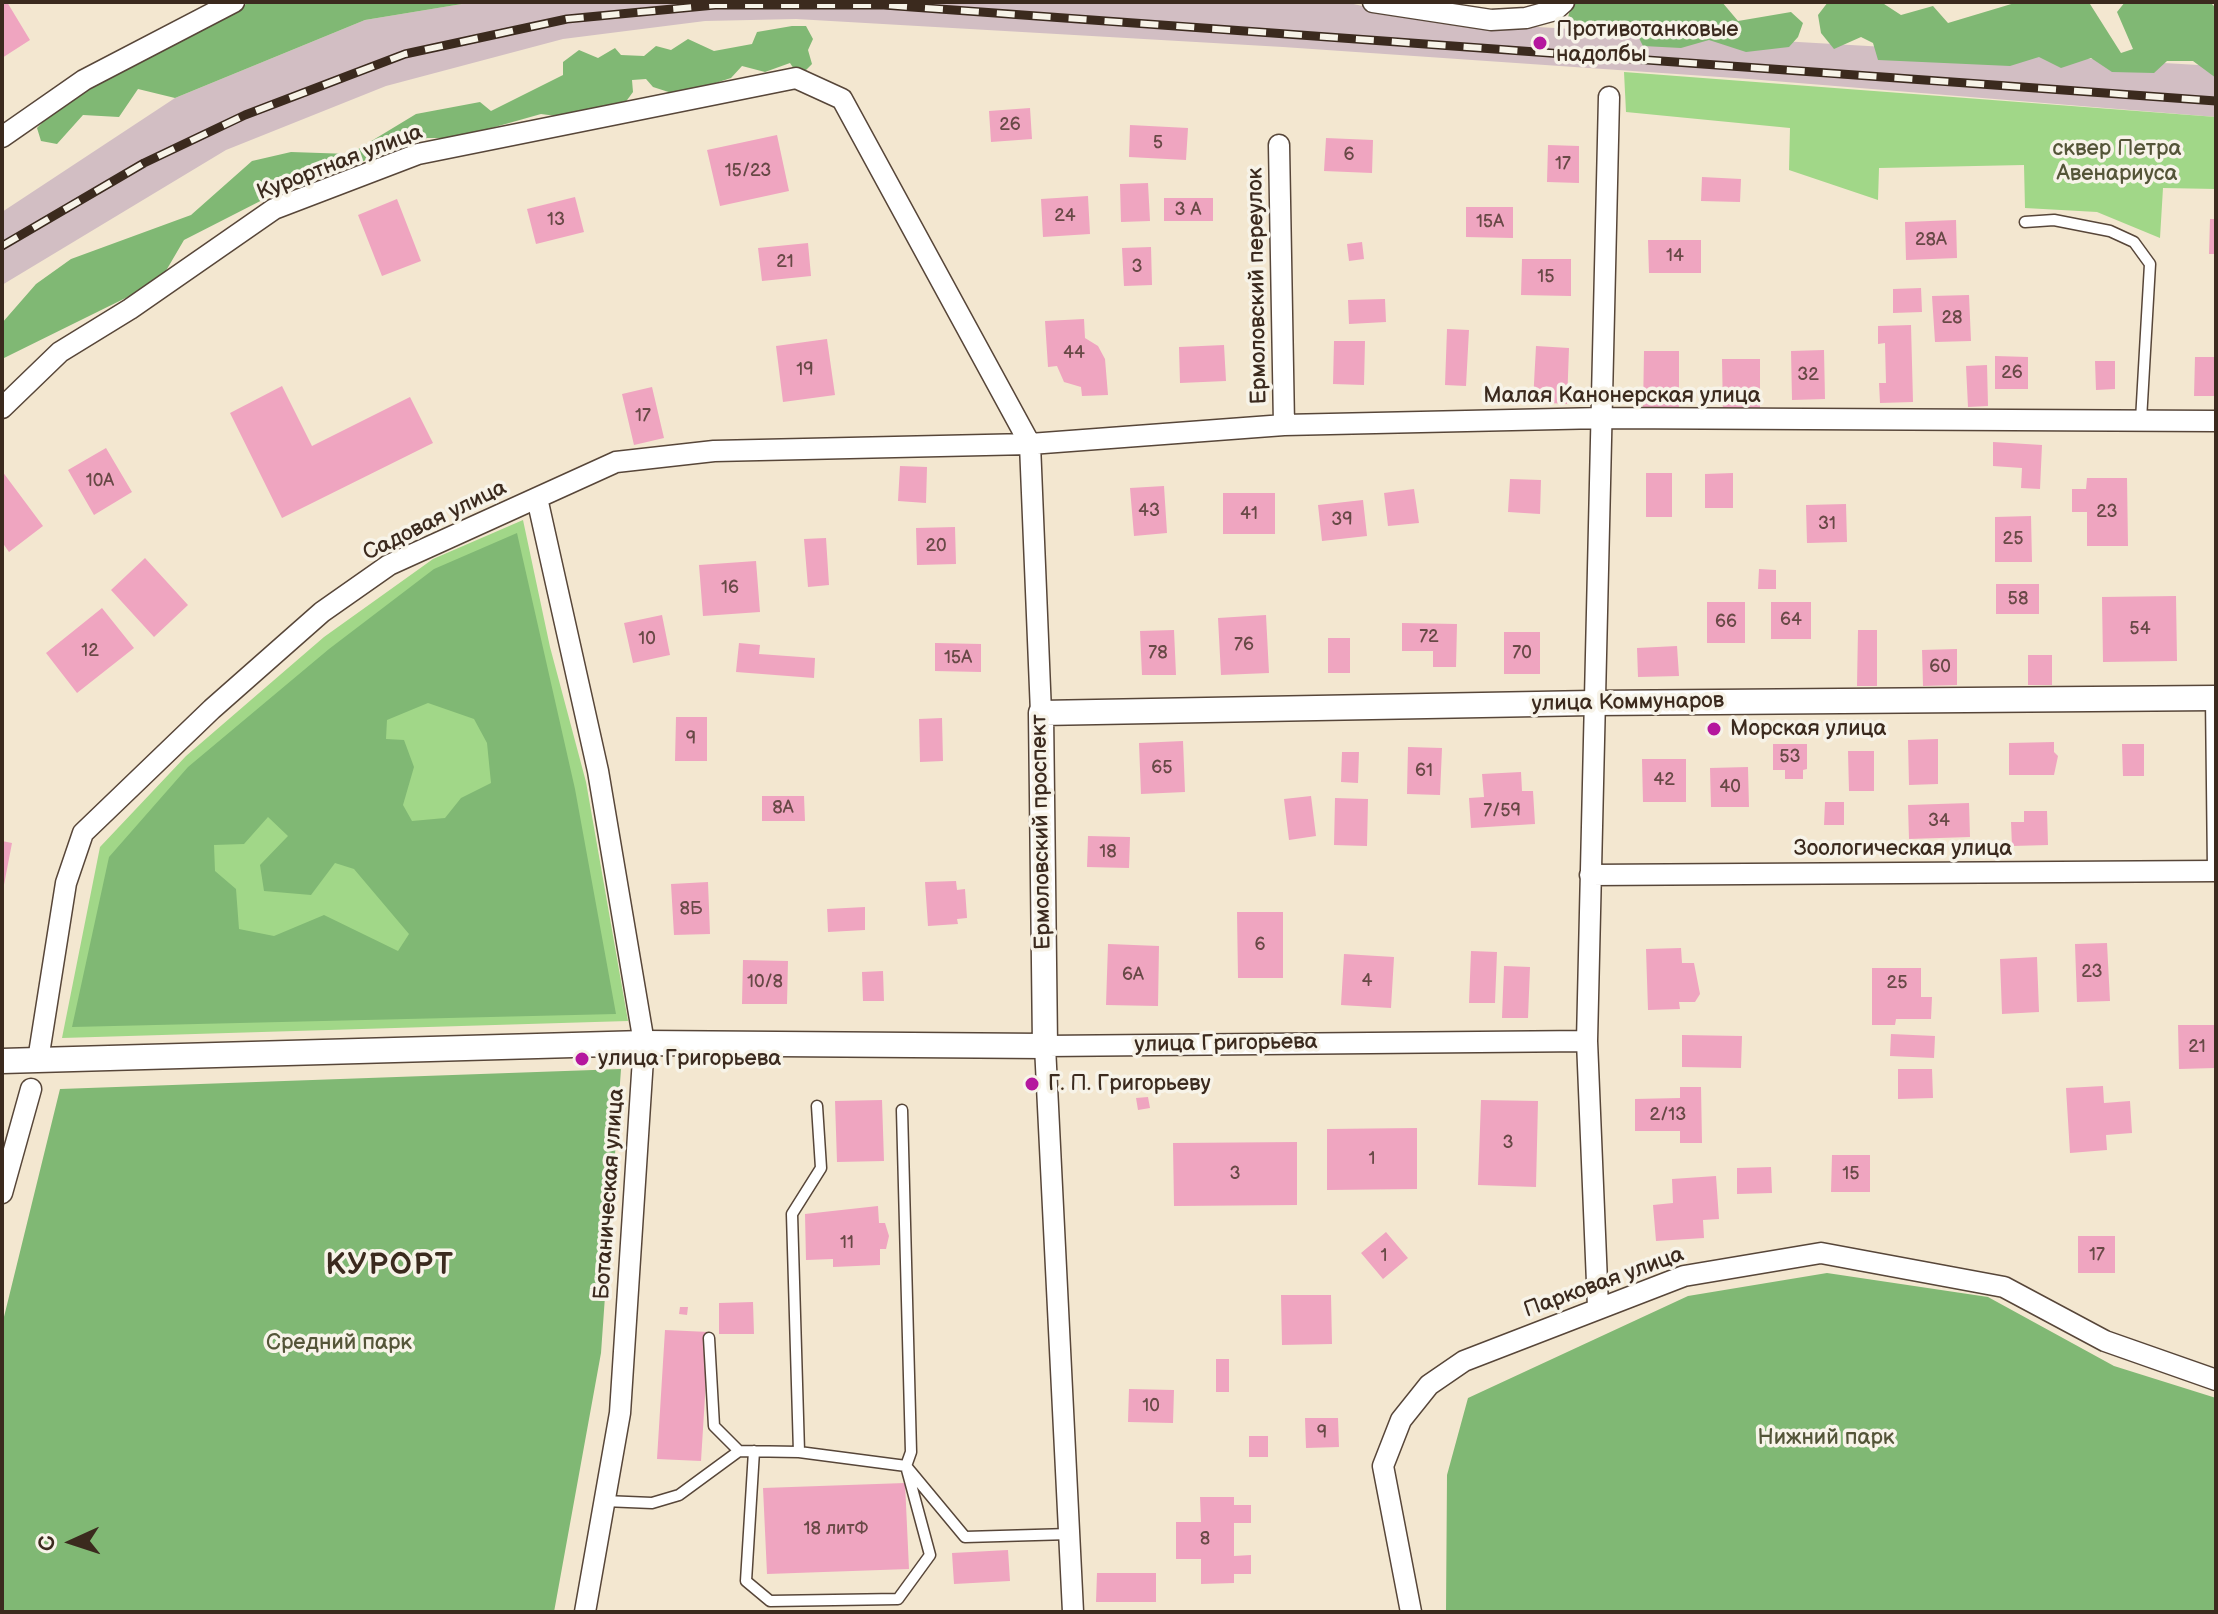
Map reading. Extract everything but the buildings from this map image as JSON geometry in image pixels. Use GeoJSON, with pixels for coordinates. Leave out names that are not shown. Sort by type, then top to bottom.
{"type":"FeatureCollection","features":[{"type":"Feature","properties":{"kind":"street"},"geometry":{"type":"LineString","coordinates":[[2,137],[84,80],[234,2]]}},
{"type":"Feature","properties":{"kind":"street"},"geometry":{"type":"LineString","coordinates":[[1373,2],[1491,20],[1526,18],[1555,10],[1564,2]]}},
{"type":"Feature","properties":{"kind":"street","name":"Курортная улица"},"geometry":{"type":"LineString","coordinates":[[2,408],[60,352],[130,309],[274,209],[418,154],[796,78],[842,99]]}},
{"type":"Feature","properties":{"kind":"street"},"geometry":{"type":"LineString","coordinates":[[1598,1307],[1587,1041],[1592,703],[1603,418],[1609,97]]}},
{"type":"Feature","properties":{"kind":"street","name":"Ермоловский проспект"},"geometry":{"type":"LineString","coordinates":[[842,99],[1030,444],[1041,713],[1045,1046],[1073,1612]]}},
{"type":"Feature","properties":{"kind":"street","name":"Ермоловский переулок"},"geometry":{"type":"LineString","coordinates":[[1279,145],[1284,425]]}},
{"type":"Feature","properties":{"kind":"street","name":"Малая Канонерская улица"},"geometry":{"type":"LineString","coordinates":[[1030,444],[1284,425],[1603,418],[2216,421]]}},
{"type":"Feature","properties":{"kind":"street","name":"Садовая улица"},"geometry":{"type":"LineString","coordinates":[[38,1060],[66,883],[83,833],[212,709],[322,612],[389,565],[616,462],[714,451],[1030,444]]}},
{"type":"Feature","properties":{"kind":"street","name":"Ботаническая улица"},"geometry":{"type":"LineString","coordinates":[[537,498],[598,771],[644,1043],[620,1413],[585,1612]]}},
{"type":"Feature","properties":{"kind":"street","name":"улица Коммунаров"},"geometry":{"type":"LineString","coordinates":[[1041,713],[1592,703],[2214,698]]}},
{"type":"Feature","properties":{"kind":"street","name":"Зоологическая улица"},"geometry":{"type":"LineString","coordinates":[[1590,875],[2215,871]]}},
{"type":"Feature","properties":{"kind":"street","name":"улица Григорьева"},"geometry":{"type":"LineString","coordinates":[[2,1061],[644,1043],[1045,1046],[1587,1041]]}},
{"type":"Feature","properties":{"kind":"street"},"geometry":{"type":"LineString","coordinates":[[2,1193],[31,1089]]}},
{"type":"Feature","properties":{"kind":"street","name":"Парковая улица"},"geometry":{"type":"LineString","coordinates":[[1411,1612],[1383,1466],[1401,1420],[1429,1385],[1464,1361],[1684,1276],[1821,1253],[2004,1287],[2105,1341],[2216,1380]]}},
{"type":"Feature","properties":{"kind":"lane"},"geometry":{"type":"LineString","coordinates":[[2025,222],[2054,220],[2110,231],[2134,242],[2150,264],[2141,420]]}},
{"type":"Feature","properties":{"kind":"lane"},"geometry":{"type":"LineString","coordinates":[[2214,698],[2215,871]]}},
{"type":"Feature","properties":{"kind":"lane"},"geometry":{"type":"LineString","coordinates":[[31,1089],[38,1060]]}},
{"type":"Feature","properties":{"kind":"lane"},"geometry":{"type":"LineString","coordinates":[[799,1452],[792,1214],[821,1168],[817,1106]]}},
{"type":"Feature","properties":{"kind":"lane"},"geometry":{"type":"LineString","coordinates":[[754,1451],[746,1581],[770,1601],[898,1599],[930,1555],[906,1466],[911,1452],[902,1110]]}},
{"type":"Feature","properties":{"kind":"lane"},"geometry":{"type":"LineString","coordinates":[[709,1338],[714,1426],[739,1451]]}},
{"type":"Feature","properties":{"kind":"lane"},"geometry":{"type":"LineString","coordinates":[[604,1501],[652,1503],[679,1495],[739,1451],[799,1452],[906,1466],[965,1537],[1070,1534]]}},
{"type":"Feature","properties":{"kind":"shaded area"},"geometry":{"type":"Polygon","coordinates":[[[474,2],[1344,2],[1433,21],[2216,66],[2216,117],[1749,79],[1283,47],[796,19],[705,21],[563,39],[386,86],[226,150],[2,285],[2,212],[175,98],[365,20],[474,2]]]}},
{"type":"Feature","properties":{"kind":"green space"},"geometry":{"type":"Polygon","coordinates":[[[250,2],[474,2],[365,20],[175,98],[138,89],[119,117],[83,115],[57,144],[41,141],[37,128],[59,105],[250,2]]]}},
{"type":"Feature","properties":{"kind":"green space"},"geometry":{"type":"Polygon","coordinates":[[[1578,2],[1722,2],[1738,21],[1791,12],[1803,23],[1798,37],[1789,47],[1746,52],[1709,40],[1681,48],[1643,46],[1634,28],[1600,35],[1581,34],[1567,22],[1571,5],[1578,2]]]}},
{"type":"Feature","properties":{"kind":"green space"},"geometry":{"type":"Polygon","coordinates":[[[1828,2],[1881,2],[1901,15],[1933,6],[1948,23],[2018,2],[2090,4],[2121,53],[2133,49],[2117,12],[2125,2],[2210,2],[2216,8],[2216,78],[2193,61],[2167,61],[2154,73],[2112,72],[2091,58],[2061,68],[2039,57],[2010,66],[1878,60],[1873,43],[1861,37],[1834,49],[1821,33],[1818,15],[1828,2]]]}},
{"type":"Feature","properties":{"kind":"green space"},"geometry":{"type":"Polygon","coordinates":[[[806,26],[813,39],[808,50],[812,64],[805,71],[796,72],[790,63],[765,72],[742,66],[731,78],[678,95],[653,87],[646,79],[632,80],[633,92],[619,111],[571,118],[541,114],[456,138],[427,138],[278,192],[184,240],[160,281],[2,359],[2,323],[36,284],[71,259],[191,215],[252,161],[291,152],[350,154],[416,114],[480,102],[491,111],[563,75],[563,62],[579,50],[598,58],[615,48],[621,55],[644,56],[656,46],[671,50],[688,39],[714,51],[752,44],[757,32],[806,26]]]}},
{"type":"Feature","properties":{"kind":"green space","name":"сквер Петра Авенариуса"},"geometry":{"type":"Polygon","coordinates":[[[1624,72],[2216,117],[2216,189],[2163,188],[2160,238],[2097,212],[2025,208],[2024,165],[1879,168],[1878,200],[1789,170],[1790,128],[1626,112],[1624,72]]]}},
{"type":"Feature","properties":{"kind":"green space"},"geometry":{"type":"Polygon","coordinates":[[[523,520],[550,647],[586,782],[628,1021],[62,1038],[100,847],[186,756],[324,637],[433,559],[523,520]]]}},
{"type":"Feature","properties":{"kind":"green space"},"geometry":{"type":"Polygon","coordinates":[[[517,533],[575,789],[616,1014],[72,1027],[109,857],[188,767],[329,649],[434,569],[517,533]],[[428,703],[387,720],[386,739],[404,740],[414,767],[403,805],[412,821],[445,818],[461,798],[491,783],[487,743],[474,719],[428,703]],[[268,817],[244,844],[214,845],[215,871],[236,889],[239,929],[274,936],[324,915],[398,951],[409,934],[354,869],[335,863],[311,895],[264,891],[260,865],[288,836],[268,817]]]}},
{"type":"Feature","properties":{"kind":"green space","name":"Средний парк"},"geometry":{"type":"Polygon","coordinates":[[[621,1069],[601,1353],[554,1612],[2,1612],[2,1325],[60,1089],[621,1069]]]}},
{"type":"Feature","properties":{"kind":"green space","name":"Нижний парк"},"geometry":{"type":"Polygon","coordinates":[[[1827,1273],[1988,1297],[2114,1366],[2216,1398],[2216,1612],[1446,1612],[1447,1475],[1468,1398],[1688,1296],[1827,1273]]]}},
{"type":"Feature","properties":{"kind":"railway"},"geometry":{"type":"LineString","coordinates":[[2,246],[144,163],[245,115],[405,54],[567,19],[715,5],[884,5],[2216,101]]}},
{"type":"Feature","properties":{"kind":"place","name":"Противотанковые надолбы"},"geometry":{"type":"Point","coordinates":[1540,43]}},
{"type":"Feature","properties":{"kind":"place","name":"Морская улица"},"geometry":{"type":"Point","coordinates":[1714,729]}},
{"type":"Feature","properties":{"kind":"place","name":"улица Григорьева"},"geometry":{"type":"Point","coordinates":[582,1059]}},
{"type":"Feature","properties":{"kind":"place","name":"Г. П. Григорьеву"},"geometry":{"type":"Point","coordinates":[1032,1084]}},
{"type":"Feature","properties":{"kind":"district","name":"КУРОРТ"},"geometry":{"type":"Point","coordinates":[390,1266]}}]}
